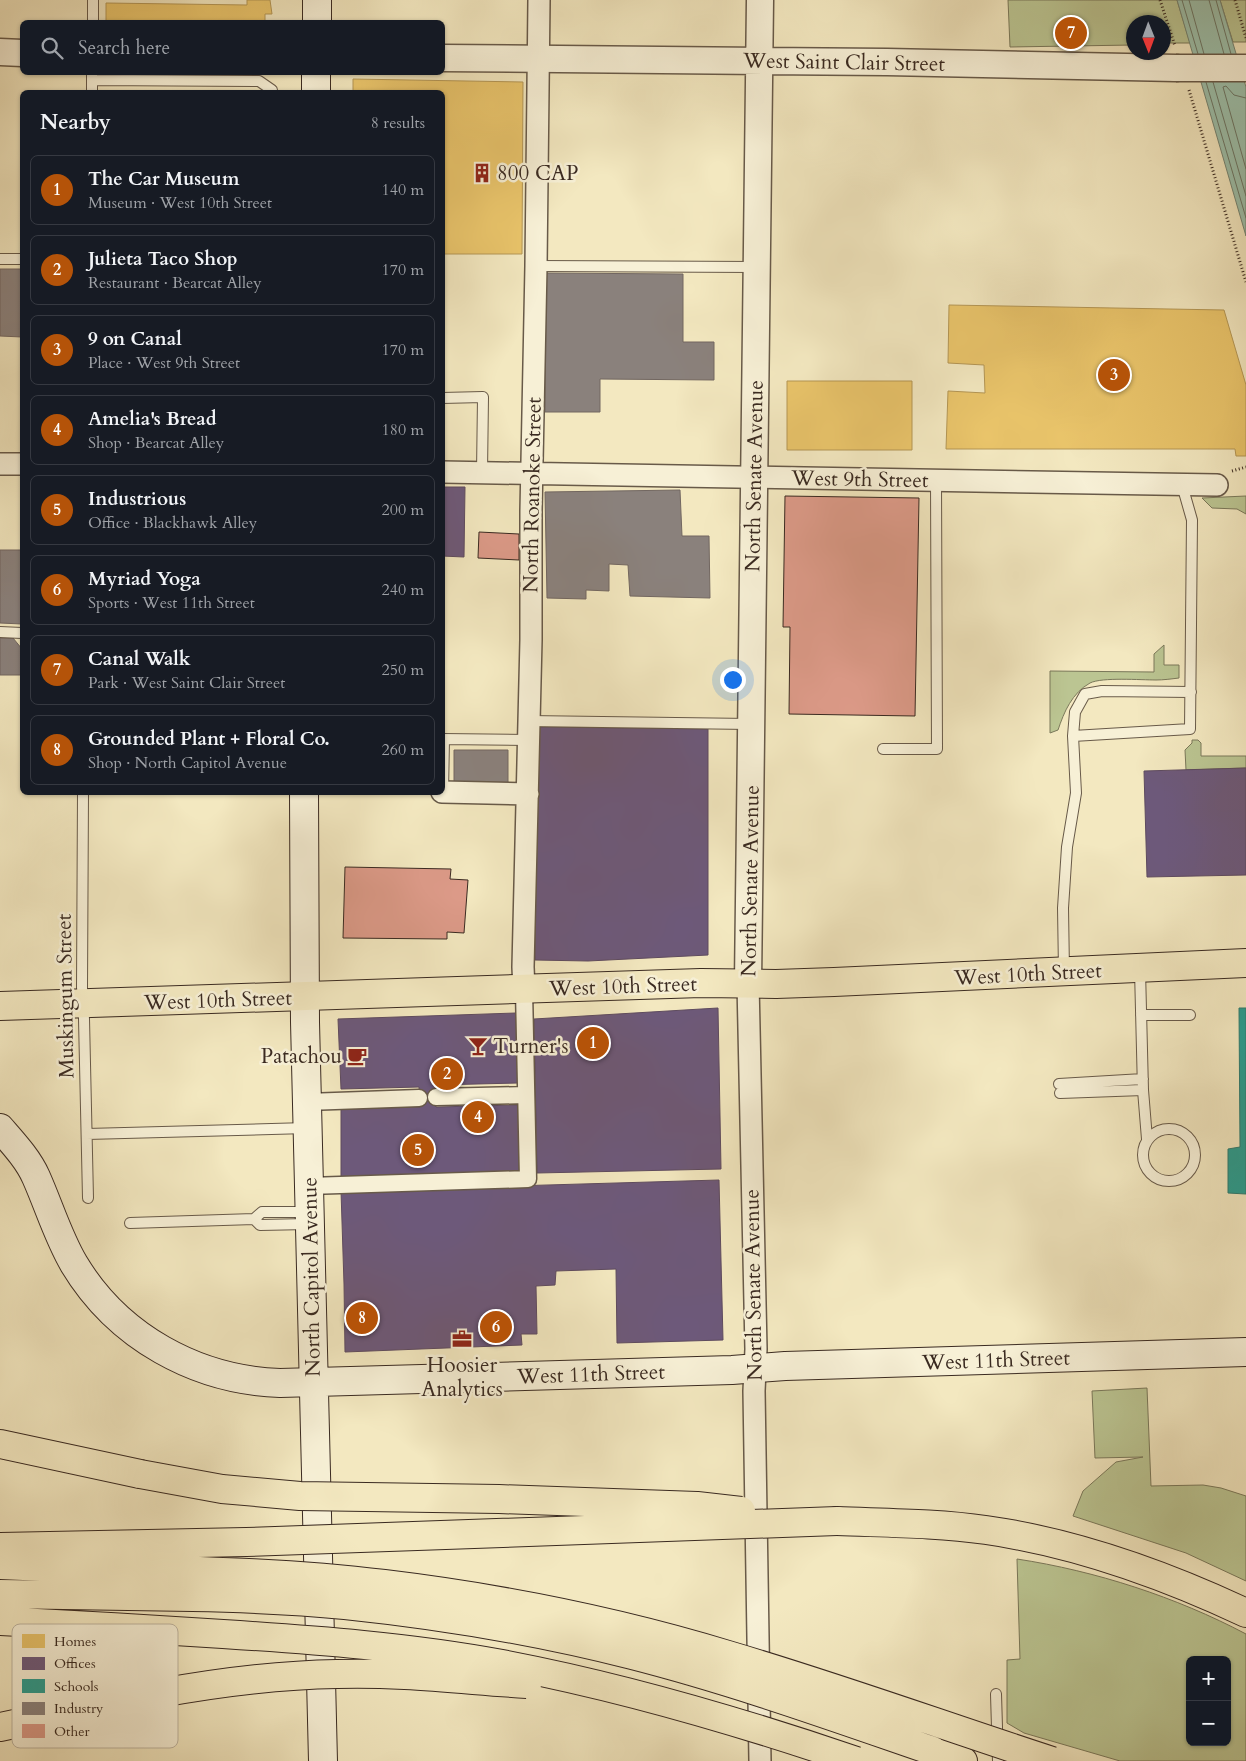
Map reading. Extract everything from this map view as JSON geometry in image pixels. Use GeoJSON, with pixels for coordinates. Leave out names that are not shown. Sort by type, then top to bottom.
{"type":"FeatureCollection","features":[{"type":"Feature","properties":{"kind":"main road"},"geometry":{"type":"LineString","coordinates":[[317,0],[317,20]]}},
{"type":"Feature","properties":{"kind":"main road"},"geometry":{"type":"LineString","coordinates":[[316,75],[316,90]]}},
{"type":"Feature","properties":{"kind":"main road","name":"North Capitol Avenue"},"geometry":{"type":"LineString","coordinates":[[304,795],[307,1115],[323,1761]]}},
{"type":"Feature","properties":{"kind":"main road","name":"West 10th Street"},"geometry":{"type":"LineString","coordinates":[[0,1006],[748,983],[776,984],[1246,964]]}},
{"type":"Feature","properties":{"kind":"main road","name":"West 11th Street"},"geometry":{"type":"LineString","coordinates":[[0,1128],[35,1175],[58,1232],[74,1264],[100,1300],[131,1330],[161,1351],[178,1360],[221,1375],[258,1382],[313,1382],[1246,1352]]}},
{"type":"Feature","properties":{"kind":"main road"},"geometry":{"type":"LineString","coordinates":[[0,1444],[140,1474],[222,1489],[291,1495],[499,1498],[696,1506],[837,1521],[951,1526],[1023,1536],[1084,1550],[1183,1584],[1246,1613]]}},
{"type":"Feature","properties":{"kind":"main road"},"geometry":{"type":"LineString","coordinates":[[0,1547],[246,1542],[837,1521]]}},
{"type":"Feature","properties":{"kind":"main road"},"geometry":{"type":"LineString","coordinates":[[0,1565],[245,1573],[348,1580],[383,1583],[500,1601],[623,1626],[730,1655],[1052,1761]]}},
{"type":"Feature","properties":{"kind":"main road"},"geometry":{"type":"LineString","coordinates":[[0,1594],[292,1601],[392,1611],[509,1629],[630,1655],[696,1672],[812,1709],[963,1761]]}},
{"type":"Feature","properties":{"kind":"main road"},"geometry":{"type":"LineString","coordinates":[[0,1621],[60,1624]]}},
{"type":"Feature","properties":{"kind":"main road"},"geometry":{"type":"LineString","coordinates":[[178,1631],[346,1643],[501,1664],[634,1692],[755,1727],[856,1761]]}},
{"type":"Feature","properties":{"kind":"main road"},"geometry":{"type":"LineString","coordinates":[[178,1690],[242,1680],[338,1674],[401,1676],[634,1692]]}},
{"type":"Feature","properties":{"kind":"street","name":"North Roanoke Street"},"geometry":{"type":"LineString","coordinates":[[524,990],[539,0]]}},
{"type":"Feature","properties":{"kind":"street","name":"North Senate Avenue"},"geometry":{"type":"LineString","coordinates":[[760,0],[748,983],[760,1761]]}},
{"type":"Feature","properties":{"kind":"street"},"geometry":{"type":"LineString","coordinates":[[0,52],[20,53]]}},
{"type":"Feature","properties":{"kind":"street","name":"West Saint Clair Street"},"geometry":{"type":"LineString","coordinates":[[445,58],[888,62],[1180,69],[1246,68]]}},
{"type":"Feature","properties":{"kind":"street"},"geometry":{"type":"LineString","coordinates":[[0,464],[20,464]]}},
{"type":"Feature","properties":{"kind":"street","name":"West 9th Street"},"geometry":{"type":"LineString","coordinates":[[445,472],[1182,485],[1225,478]]}},
{"type":"Feature","properties":{"kind":"street"},"geometry":{"type":"LineString","coordinates":[[445,792],[528,794]]}},
{"type":"Feature","properties":{"kind":"street"},"geometry":{"type":"LineString","coordinates":[[310,1207],[528,1179],[524,990]]}},
{"type":"Feature","properties":{"kind":"street"},"geometry":{"type":"LineString","coordinates":[[436,1097],[526,1095]]}},
{"type":"Feature","properties":{"kind":"street"},"geometry":{"type":"LineString","coordinates":[[307,1115],[419,1098]]}},
{"type":"Feature","properties":{"kind":"lane"},"geometry":{"type":"LineString","coordinates":[[93,0],[93,20]]}},
{"type":"Feature","properties":{"kind":"lane"},"geometry":{"type":"LineString","coordinates":[[92,90],[92,76],[259,81],[272,90]]}},
{"type":"Feature","properties":{"kind":"lane"},"geometry":{"type":"LineString","coordinates":[[0,259],[20,259]]}},
{"type":"Feature","properties":{"kind":"lane"},"geometry":{"type":"LineString","coordinates":[[536,266],[757,267]]}},
{"type":"Feature","properties":{"kind":"lane"},"geometry":{"type":"LineString","coordinates":[[445,398],[483,397],[482,472]]}},
{"type":"Feature","properties":{"kind":"lane"},"geometry":{"type":"LineString","coordinates":[[883,749],[937,749],[936,480]]}},
{"type":"Feature","properties":{"kind":"lane"},"geometry":{"type":"LineString","coordinates":[[1073,736],[1190,729],[1192,520],[1182,485]]}},
{"type":"Feature","properties":{"kind":"lane"},"geometry":{"type":"LineString","coordinates":[[0,632],[20,632]]}},
{"type":"Feature","properties":{"kind":"lane"},"geometry":{"type":"LineString","coordinates":[[1064,972],[1063,908],[1067,846],[1076,792],[1073,736],[1075,712],[1085,694],[1102,691],[1191,692]]}},
{"type":"Feature","properties":{"kind":"lane"},"geometry":{"type":"LineString","coordinates":[[445,738],[528,731],[752,724]]}},
{"type":"Feature","properties":{"kind":"lane","name":"Muskingum Street"},"geometry":{"type":"LineString","coordinates":[[83,795],[82,978],[88,1198]]}},
{"type":"Feature","properties":{"kind":"lane"},"geometry":{"type":"LineString","coordinates":[[1140,969],[1143,1084],[1147,1139],[1142,1153],[1143,1163],[1147,1171],[1162,1181],[1178,1180],[1192,1168],[1195,1159],[1193,1144],[1188,1136],[1172,1128],[1154,1132],[1147,1139]]}},
{"type":"Feature","properties":{"kind":"lane"},"geometry":{"type":"LineString","coordinates":[[1141,1015],[1190,1015]]}},
{"type":"Feature","properties":{"kind":"lane"},"geometry":{"type":"LineString","coordinates":[[1059,1089],[1143,1084]]}},
{"type":"Feature","properties":{"kind":"lane"},"geometry":{"type":"LineString","coordinates":[[87,1134],[307,1115]]}},
{"type":"Feature","properties":{"kind":"lane"},"geometry":{"type":"LineString","coordinates":[[130,1223],[254,1219],[260,1225],[310,1207]]}},
{"type":"Feature","properties":{"kind":"lane"},"geometry":{"type":"LineString","coordinates":[[996,1694],[998,1761]]}},
{"type":"Feature","properties":{"kind":"path"},"geometry":{"type":"LineString","coordinates":[[1160,0],[1246,282]]}},
{"type":"Feature","properties":{"kind":"path"},"geometry":{"type":"LineString","coordinates":[[1235,0],[1246,38]]}},
{"type":"Feature","properties":{"kind":"path"},"geometry":{"type":"LineString","coordinates":[[1225,478],[1246,467]]}},
{"type":"Feature","properties":{"kind":"shaded area"},"geometry":{"type":"Polygon","coordinates":[[[1008,0],[1177,0],[1190,43],[1171,43],[1171,15],[1126,15],[1126,45],[1010,47],[1008,0]]]}},
{"type":"Feature","properties":{"kind":"shaded area"},"geometry":{"type":"Polygon","coordinates":[[[1220,0],[1246,0],[1246,42],[1233,42],[1220,0]]]}},
{"type":"Feature","properties":{"kind":"shaded area"},"geometry":{"type":"Polygon","coordinates":[[[1246,496],[1246,514],[1237,509],[1212,508],[1202,498],[1246,496]]]}},
{"type":"Feature","properties":{"kind":"shaded area"},"geometry":{"type":"Polygon","coordinates":[[[1164,645],[1164,665],[1179,665],[1179,678],[1159,680],[1112,679],[1090,683],[1078,692],[1066,710],[1058,730],[1050,733],[1050,671],[1154,672],[1154,654],[1164,645]]]}},
{"type":"Feature","properties":{"kind":"shaded area"},"geometry":{"type":"Polygon","coordinates":[[[1192,740],[1198,740],[1201,743],[1201,756],[1246,756],[1246,768],[1186,770],[1185,750],[1192,743],[1192,740]]]}},
{"type":"Feature","properties":{"kind":"shaded area"},"geometry":{"type":"Polygon","coordinates":[[[1147,1388],[1151,1486],[1203,1485],[1221,1488],[1246,1496],[1246,1581],[1186,1553],[1073,1516],[1083,1491],[1116,1462],[1143,1457],[1095,1458],[1092,1391],[1147,1388]]]}},
{"type":"Feature","properties":{"kind":"shaded area"},"geometry":{"type":"Polygon","coordinates":[[[1017,1559],[1106,1578],[1192,1608],[1246,1634],[1246,1761],[1120,1761],[1024,1733],[1007,1723],[1007,1660],[1020,1659],[1017,1559]]]}},
{"type":"Feature","properties":{"kind":"water"},"geometry":{"type":"Polygon","coordinates":[[[1177,0],[1220,0],[1246,87],[1246,236],[1177,0]]]}},
{"type":"Feature","properties":{"kind":"building: Homes"},"geometry":{"type":"Polygon","coordinates":[[[247,0],[270,0],[272,14],[265,14],[265,20],[106,20],[106,3],[247,5],[247,0]]]}},
{"type":"Feature","properties":{"kind":"building: Homes","name":"800 CAP"},"geometry":{"type":"Polygon","coordinates":[[[353,79],[523,82],[522,254],[445,254],[445,90],[353,90],[353,79]]]}},
{"type":"Feature","properties":{"kind":"building: Homes"},"geometry":{"type":"Polygon","coordinates":[[[949,305],[1224,310],[1246,385],[1246,456],[1236,456],[1235,449],[946,449],[948,391],[985,393],[984,365],[948,363],[949,305]]]}},
{"type":"Feature","properties":{"kind":"building: Homes"},"geometry":{"type":"Polygon","coordinates":[[[787,381],[912,381],[912,450],[787,450],[787,381]]]}},
{"type":"Feature","properties":{"kind":"building: Offices"},"geometry":{"type":"Polygon","coordinates":[[[445,487],[465,487],[464,557],[445,556],[445,487]]]}},
{"type":"Feature","properties":{"kind":"building: Offices"},"geometry":{"type":"Polygon","coordinates":[[[537,727],[708,729],[708,955],[588,961],[535,960],[537,727]]]}},
{"type":"Feature","properties":{"kind":"building: Offices"},"geometry":{"type":"Polygon","coordinates":[[[1246,768],[1246,875],[1147,877],[1144,771],[1246,768]]]}},
{"type":"Feature","properties":{"kind":"building: Offices"},"geometry":{"type":"Polygon","coordinates":[[[718,1008],[721,1169],[537,1173],[534,1019],[718,1008]]]}},
{"type":"Feature","properties":{"kind":"building: Offices"},"geometry":{"type":"Polygon","coordinates":[[[516,1013],[518,1083],[436,1085],[436,1107],[518,1105],[520,1174],[341,1179],[341,1109],[420,1107],[419,1087],[341,1089],[338,1019],[516,1013]]]}},
{"type":"Feature","properties":{"kind":"building: Offices"},"geometry":{"type":"Polygon","coordinates":[[[719,1180],[723,1340],[617,1343],[616,1269],[556,1271],[555,1285],[536,1286],[537,1334],[521,1334],[522,1345],[345,1352],[341,1191],[719,1180]]]}},
{"type":"Feature","properties":{"kind":"building: Schools"},"geometry":{"type":"Polygon","coordinates":[[[1239,1008],[1246,1008],[1246,1194],[1228,1193],[1228,1149],[1240,1147],[1239,1008]]]}},
{"type":"Feature","properties":{"kind":"building: Industry"},"geometry":{"type":"Polygon","coordinates":[[[0,269],[20,269],[20,337],[0,336],[0,269]]]}},
{"type":"Feature","properties":{"kind":"building: Industry"},"geometry":{"type":"Polygon","coordinates":[[[546,273],[683,274],[683,342],[714,342],[714,380],[600,379],[600,412],[545,412],[546,273]]]}},
{"type":"Feature","properties":{"kind":"building: Industry"},"geometry":{"type":"Polygon","coordinates":[[[680,490],[682,536],[709,536],[710,598],[630,596],[628,565],[609,564],[609,591],[586,590],[586,599],[547,598],[545,492],[680,490]]]}},
{"type":"Feature","properties":{"kind":"building: Industry"},"geometry":{"type":"Polygon","coordinates":[[[0,550],[20,550],[20,624],[0,623],[0,550]]]}},
{"type":"Feature","properties":{"kind":"building: Industry"},"geometry":{"type":"Polygon","coordinates":[[[0,638],[13,638],[20,647],[20,675],[0,675],[0,638]]]}},
{"type":"Feature","properties":{"kind":"building: Industry"},"geometry":{"type":"Polygon","coordinates":[[[454,750],[508,750],[508,785],[454,785],[454,750]]]}},
{"type":"Feature","properties":{"kind":"building: Other"},"geometry":{"type":"Polygon","coordinates":[[[785,496],[919,498],[915,716],[789,714],[790,627],[783,627],[785,496]]]}},
{"type":"Feature","properties":{"kind":"building: Other"},"geometry":{"type":"Polygon","coordinates":[[[479,532],[519,534],[519,560],[478,558],[479,532]]]}},
{"type":"Feature","properties":{"kind":"building: Other"},"geometry":{"type":"Polygon","coordinates":[[[345,867],[451,869],[450,879],[468,880],[464,933],[447,932],[447,939],[343,938],[345,867]]]}},
{"type":"Feature","properties":{"kind":"place","name":"Canal Walk"},"geometry":{"type":"Point","coordinates":[1071,33]}},
{"type":"Feature","properties":{"kind":"place","name":"800 CAP"},"geometry":{"type":"Point","coordinates":[482,173]}},
{"type":"Feature","properties":{"kind":"place","name":"9 on Canal"},"geometry":{"type":"Point","coordinates":[1114,375]}},
{"type":"Feature","properties":{"kind":"place","name":"The Car Museum"},"geometry":{"type":"Point","coordinates":[593,1043]}},
{"type":"Feature","properties":{"kind":"place","name":"Turner's"},"geometry":{"type":"Point","coordinates":[478,1046]}},
{"type":"Feature","properties":{"kind":"place","name":"Patachou"},"geometry":{"type":"Point","coordinates":[357,1056]}},
{"type":"Feature","properties":{"kind":"place","name":"Julieta Taco Shop"},"geometry":{"type":"Point","coordinates":[447,1074]}},
{"type":"Feature","properties":{"kind":"place","name":"Amelia's Bread"},"geometry":{"type":"Point","coordinates":[478,1117]}},
{"type":"Feature","properties":{"kind":"place","name":"Industrious"},"geometry":{"type":"Point","coordinates":[418,1150]}},
{"type":"Feature","properties":{"kind":"place","name":"Grounded Plant + Floral Co."},"geometry":{"type":"Point","coordinates":[362,1318]}},
{"type":"Feature","properties":{"kind":"place","name":"Myriad Yoga"},"geometry":{"type":"Point","coordinates":[496,1327]}},
{"type":"Feature","properties":{"kind":"place","name":"Hoosier Analytics"},"geometry":{"type":"Point","coordinates":[462,1339]}}]}
